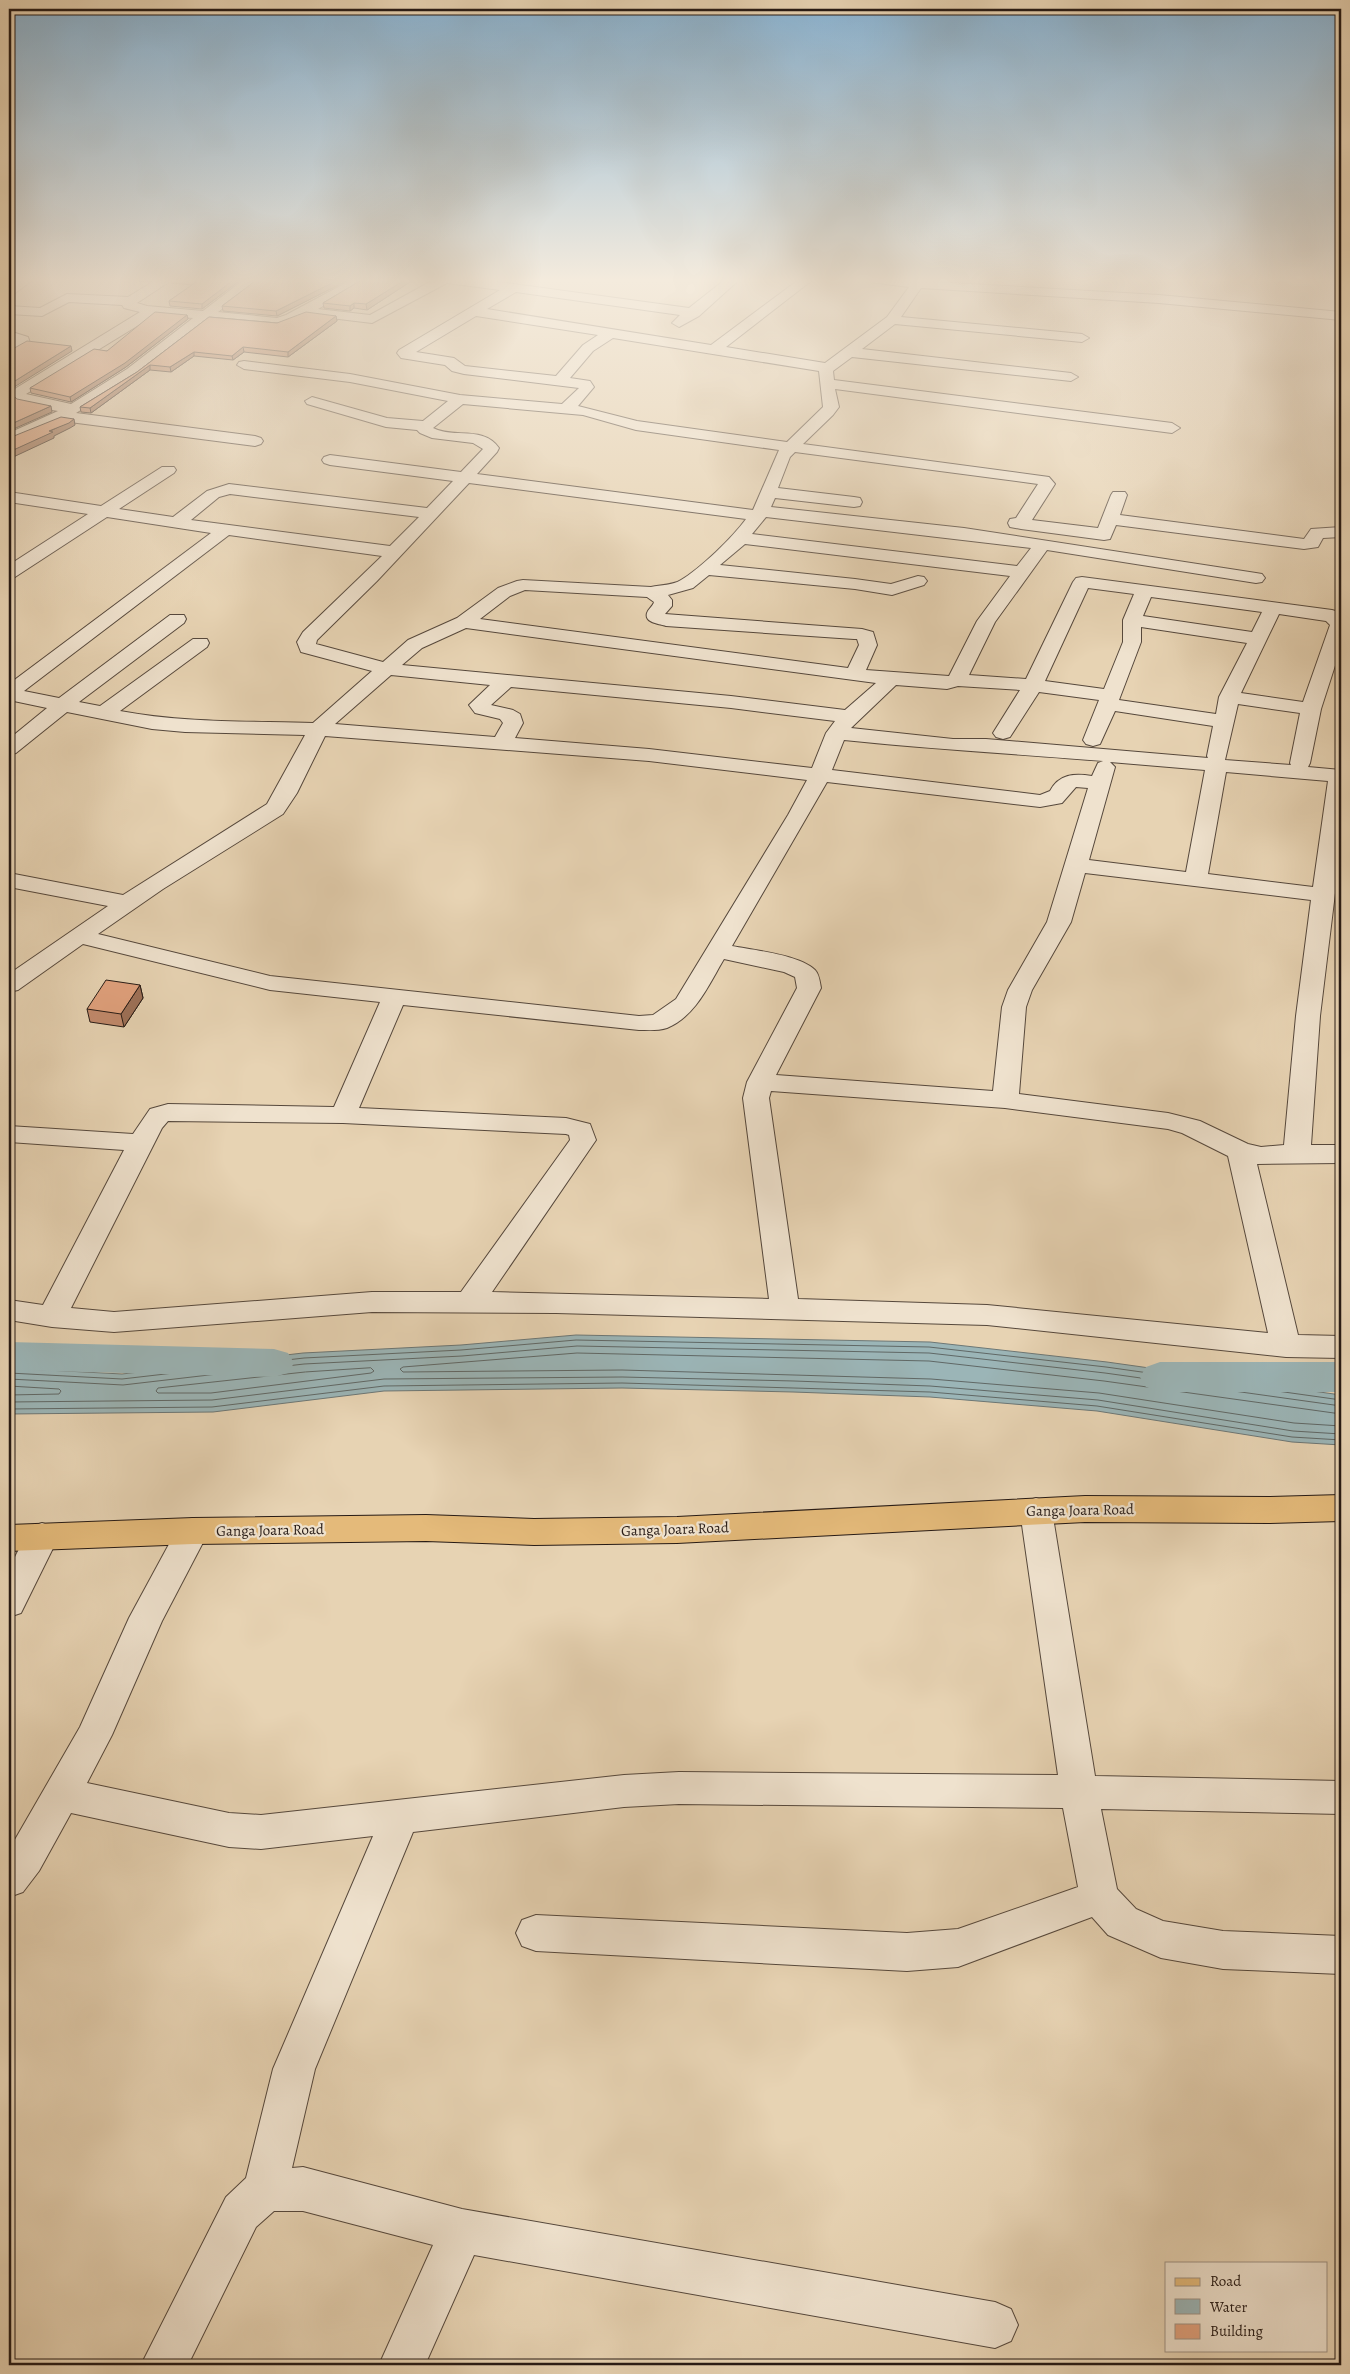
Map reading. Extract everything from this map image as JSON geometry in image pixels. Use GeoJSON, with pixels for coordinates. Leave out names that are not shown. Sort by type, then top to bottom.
{"type":"FeatureCollection","features":[{"type":"Feature","properties":{"kind":"main road","name":"Ganga Joara Road"},"geometry":{"type":"LineString","coordinates":[[9,1538],[193,1532],[426,1528],[534,1532],[668,1530],[806,1525],[1085,1509],[1269,1510],[1341,1508]]}},
{"type":"Feature","properties":{"kind":"street"},"geometry":{"type":"LineString","coordinates":[[25,389],[17,396],[66,413],[255,441]]}},
{"type":"Feature","properties":{"kind":"street"},"geometry":{"type":"LineString","coordinates":[[9,438],[66,413],[102,389]]}},
{"type":"Feature","properties":{"kind":"street"},"geometry":{"type":"LineString","coordinates":[[409,389],[460,398],[567,408],[636,424],[789,447],[1043,480],[1047,484],[1021,524]]}},
{"type":"Feature","properties":{"kind":"street"},"geometry":{"type":"LineString","coordinates":[[421,391],[425,389]]}},
{"type":"Feature","properties":{"kind":"street"},"geometry":{"type":"LineString","coordinates":[[567,408],[585,389]]}},
{"type":"Feature","properties":{"kind":"street"},"geometry":{"type":"LineString","coordinates":[[9,985],[127,903],[275,809],[286,793],[318,729],[415,644],[464,622],[504,592],[524,585],[651,592],[672,589],[687,584],[741,538],[759,514],[783,455],[789,447],[828,412],[831,406],[829,389]]}},
{"type":"Feature","properties":{"kind":"street"},"geometry":{"type":"LineString","coordinates":[[912,389],[1172,428]]}},
{"type":"Feature","properties":{"kind":"street"},"geometry":{"type":"LineString","coordinates":[[312,401],[386,422],[426,426],[460,398]]}},
{"type":"Feature","properties":{"kind":"street"},"geometry":{"type":"LineString","coordinates":[[426,426],[425,430],[428,432],[480,440],[491,448],[432,513],[306,642],[308,648],[386,669],[759,705],[850,717]]}},
{"type":"Feature","properties":{"kind":"street"},"geometry":{"type":"LineString","coordinates":[[330,460],[759,514],[964,533],[1256,578]]}},
{"type":"Feature","properties":{"kind":"street"},"geometry":{"type":"LineString","coordinates":[[9,573],[168,470]]}},
{"type":"Feature","properties":{"kind":"street"},"geometry":{"type":"LineString","coordinates":[[176,524],[214,494],[229,489],[432,513]]}},
{"type":"Feature","properties":{"kind":"street"},"geometry":{"type":"LineString","coordinates":[[768,492],[866,504]]}},
{"type":"Feature","properties":{"kind":"street"},"geometry":{"type":"LineString","coordinates":[[1097,553],[1119,495]]}},
{"type":"Feature","properties":{"kind":"street"},"geometry":{"type":"LineString","coordinates":[[9,497],[176,524],[394,552]]}},
{"type":"Feature","properties":{"kind":"street"},"geometry":{"type":"LineString","coordinates":[[326,514],[339,502]]}},
{"type":"Feature","properties":{"kind":"street"},"geometry":{"type":"LineString","coordinates":[[1002,521],[1021,524],[1107,526],[1304,544],[1312,543],[1317,533],[1341,532]]}},
{"type":"Feature","properties":{"kind":"street"},"geometry":{"type":"LineString","coordinates":[[302,540],[314,527]]}},
{"type":"Feature","properties":{"kind":"street"},"geometry":{"type":"LineString","coordinates":[[9,694],[226,530]]}},
{"type":"Feature","properties":{"kind":"street"},"geometry":{"type":"LineString","coordinates":[[741,538],[1022,572]]}},
{"type":"Feature","properties":{"kind":"street"},"geometry":{"type":"LineString","coordinates":[[957,680],[986,621],[1043,544]]}},
{"type":"Feature","properties":{"kind":"street"},"geometry":{"type":"LineString","coordinates":[[704,569],[856,584],[892,590],[918,581]]}},
{"type":"Feature","properties":{"kind":"street"},"geometry":{"type":"LineString","coordinates":[[1004,733],[1033,685],[1082,582],[1332,616],[1338,625],[1311,708],[1300,763]]}},
{"type":"Feature","properties":{"kind":"street"},"geometry":{"type":"LineString","coordinates":[[1005,1100],[1014,1007],[1020,990],[1059,922],[1100,784],[1101,748],[1110,700],[1132,642],[1132,620],[1145,590]]}},
{"type":"Feature","properties":{"kind":"street"},"geometry":{"type":"LineString","coordinates":[[651,592],[663,600],[663,606],[656,613],[656,617],[666,620],[855,633],[866,636],[868,645],[855,674]]}},
{"type":"Feature","properties":{"kind":"street"},"geometry":{"type":"LineString","coordinates":[[1196,881],[1222,721],[1229,697],[1273,608]]}},
{"type":"Feature","properties":{"kind":"street"},"geometry":{"type":"LineString","coordinates":[[9,749],[63,705],[177,619]]}},
{"type":"Feature","properties":{"kind":"street"},"geometry":{"type":"LineString","coordinates":[[1132,620],[1258,639]]}},
{"type":"Feature","properties":{"kind":"street"},"geometry":{"type":"LineString","coordinates":[[464,622],[891,678],[947,683],[957,680],[1033,685],[1222,721]]}},
{"type":"Feature","properties":{"kind":"street"},"geometry":{"type":"LineString","coordinates":[[104,714],[200,643]]}},
{"type":"Feature","properties":{"kind":"street"},"geometry":{"type":"LineString","coordinates":[[78,936],[270,983],[395,995],[639,1023],[659,1022],[685,1004],[799,815],[819,775],[836,733],[891,678]]}},
{"type":"Feature","properties":{"kind":"street"},"geometry":{"type":"LineString","coordinates":[[502,743],[513,718],[506,714],[482,709],[479,705],[506,680]]}},
{"type":"Feature","properties":{"kind":"street"},"geometry":{"type":"LineString","coordinates":[[9,694],[152,723],[185,726],[318,729],[649,755],[1040,801],[1052,800],[1058,797],[1065,784],[1073,781],[1100,784]]}},
{"type":"Feature","properties":{"kind":"street"},"geometry":{"type":"LineString","coordinates":[[1229,697],[1311,708]]}},
{"type":"Feature","properties":{"kind":"street"},"geometry":{"type":"LineString","coordinates":[[836,733],[953,745],[1101,748],[1217,760],[1340,776],[1308,1016],[1297,1153]]}},
{"type":"Feature","properties":{"kind":"street"},"geometry":{"type":"LineString","coordinates":[[1076,865],[1323,895]]}},
{"type":"Feature","properties":{"kind":"street"},"geometry":{"type":"LineString","coordinates":[[9,880],[127,903]]}},
{"type":"Feature","properties":{"kind":"street"},"geometry":{"type":"LineString","coordinates":[[718,950],[792,966],[806,974],[810,988],[760,1082],[756,1098],[786,1310]]}},
{"type":"Feature","properties":{"kind":"street"},"geometry":{"type":"LineString","coordinates":[[343,1115],[395,995]]}},
{"type":"Feature","properties":{"kind":"street"},"geometry":{"type":"LineString","coordinates":[[760,1082],[1005,1100],[1168,1121],[1190,1127],[1240,1151],[1262,1156],[1297,1153],[1341,1154]]}},
{"type":"Feature","properties":{"kind":"street"},"geometry":{"type":"LineString","coordinates":[[52,1316],[141,1143],[159,1115],[168,1112],[343,1115],[566,1126],[581,1130],[583,1140],[469,1303]]}},
{"type":"Feature","properties":{"kind":"street"},"geometry":{"type":"LineString","coordinates":[[9,1134],[141,1143]]}},
{"type":"Feature","properties":{"kind":"street"},"geometry":{"type":"LineString","coordinates":[[1240,1151],[1286,1346]]}},
{"type":"Feature","properties":{"kind":"street"},"geometry":{"type":"LineString","coordinates":[[9,1310],[114,1322],[372,1302],[987,1315],[1286,1346],[1341,1347]]}},
{"type":"Feature","properties":{"kind":"street"},"geometry":{"type":"LineString","coordinates":[[1036,1511],[1079,1792],[1099,1897],[1122,1922],[1160,1939],[1223,1950],[1341,1955]]}},
{"type":"Feature","properties":{"kind":"street"},"geometry":{"type":"LineString","coordinates":[[9,1879],[25,1859],[94,1735],[146,1618],[193,1532]]}},
{"type":"Feature","properties":{"kind":"street"},"geometry":{"type":"LineString","coordinates":[[9,1603],[42,1536]]}},
{"type":"Feature","properties":{"kind":"street"},"geometry":{"type":"LineString","coordinates":[[61,1794],[229,1830],[270,1831],[624,1791],[679,1788],[1341,1797]]}},
{"type":"Feature","properties":{"kind":"street"},"geometry":{"type":"LineString","coordinates":[[164,2365],[242,2212],[265,2190],[294,2070],[400,1817]]}},
{"type":"Feature","properties":{"kind":"street"},"geometry":{"type":"LineString","coordinates":[[536,1933],[907,1952],[958,1948],[1099,1897]]}},
{"type":"Feature","properties":{"kind":"street"},"geometry":{"type":"LineString","coordinates":[[265,2190],[303,2189],[462,2231],[995,2325]]}},
{"type":"Feature","properties":{"kind":"street"},"geometry":{"type":"LineString","coordinates":[[402,2365],[462,2231]]}},
{"type":"Feature","properties":{"kind":"water"},"geometry":{"type":"Polygon","coordinates":[[[576,1335],[930,1342],[1107,1362],[1341,1395],[1341,1445],[1292,1442],[1097,1411],[930,1397],[622,1388],[384,1391],[213,1412],[9,1414],[9,1368],[122,1374],[303,1353],[461,1345],[576,1335]]]}},
{"type":"Feature","properties":{"kind":"building"},"geometry":{"type":"Polygon","coordinates":[[[33,389],[83,389],[70,397],[33,389]]]}},
{"type":"Feature","properties":{"kind":"building"},"geometry":{"type":"Polygon","coordinates":[[[110,389],[117,389],[90,408],[80,407],[110,389]]]}},
{"type":"Feature","properties":{"kind":"building"},"geometry":{"type":"Polygon","coordinates":[[[9,392],[17,399],[51,406],[9,425],[9,392]]]}},
{"type":"Feature","properties":{"kind":"building"},"geometry":{"type":"Polygon","coordinates":[[[61,417],[74,419],[49,431],[53,432],[9,452],[9,438],[61,417]]]}},
{"type":"Feature","properties":{"kind":"building"},"geometry":{"type":"Polygon","coordinates":[[[106,980],[140,985],[121,1014],[87,1009],[106,980]]]}},
{"type":"Feature","properties":{"kind":"waterway"},"geometry":{"type":"LineString","coordinates":[[9,1356],[274,1363]]}},
{"type":"Feature","properties":{"kind":"waterway"},"geometry":{"type":"LineString","coordinates":[[1160,1377],[1341,1377]]}}]}
